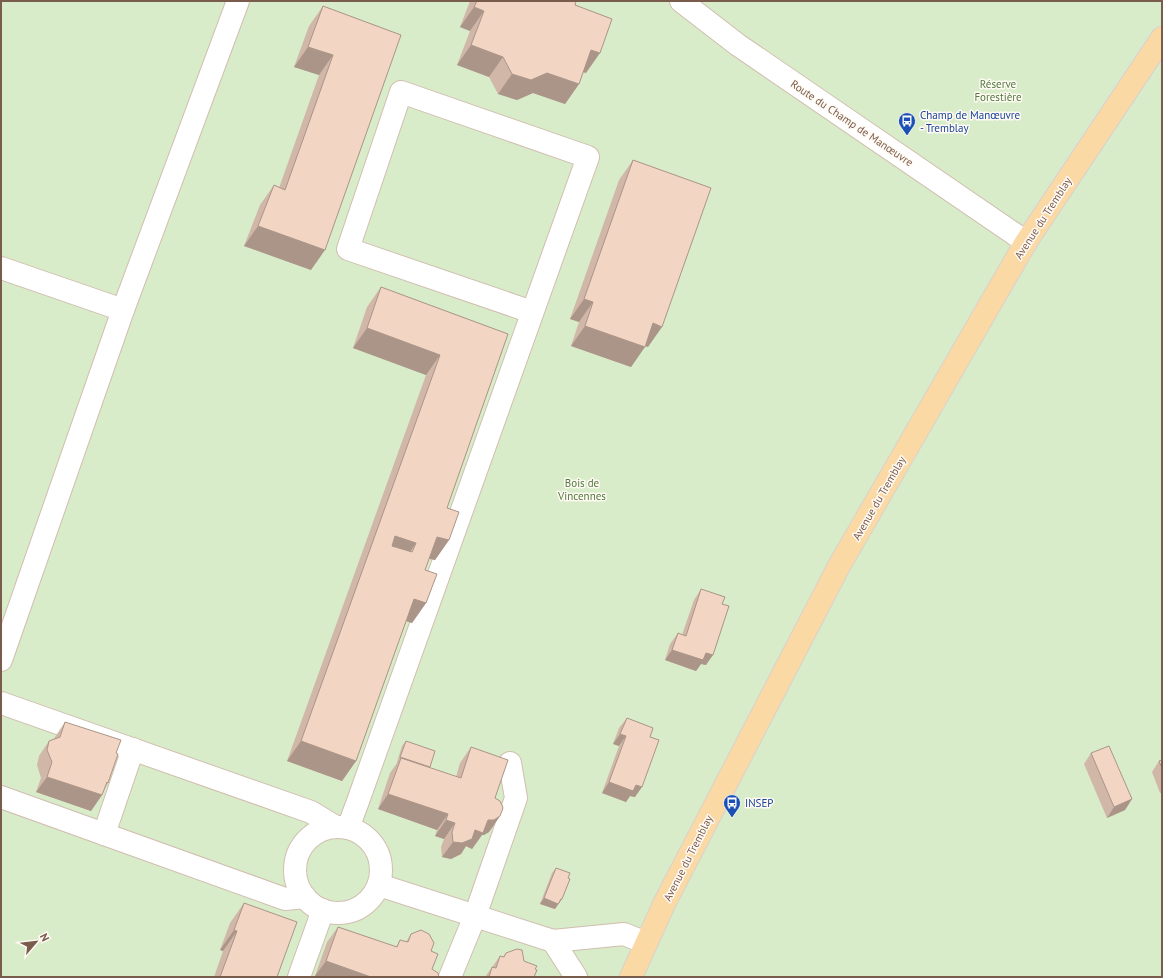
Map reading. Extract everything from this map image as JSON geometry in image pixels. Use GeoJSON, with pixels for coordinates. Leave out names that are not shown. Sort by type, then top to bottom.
{"type":"FeatureCollection","features":[{"type":"Feature","properties":{"kind":"main road","name":"Avenue du Tremblay"},"geometry":{"type":"LineString","coordinates":[[631,977],[665,902],[839,566],[1026,242],[1162,38]]}},
{"type":"Feature","properties":{"kind":"street"},"geometry":{"type":"LineString","coordinates":[[1,660],[123,310],[238,1]]}},
{"type":"Feature","properties":{"kind":"street","name":"Route du Champ de Manœuvre"},"geometry":{"type":"LineString","coordinates":[[681,1],[738,45],[1026,242]]}},
{"type":"Feature","properties":{"kind":"street"},"geometry":{"type":"LineString","coordinates":[[341,827],[532,312],[588,156],[401,92],[348,249],[532,312]]}},
{"type":"Feature","properties":{"kind":"street"},"geometry":{"type":"LineString","coordinates":[[1,268],[123,310]]}},
{"type":"Feature","properties":{"kind":"street"},"geometry":{"type":"LineString","coordinates":[[1,703],[311,812],[341,827],[362,833],[372,843],[380,856],[382,870],[379,885],[372,897],[362,906],[350,912],[336,913],[323,910],[313,905],[305,897],[298,886],[295,873],[296,860],[301,847],[310,837],[321,830],[341,827]]}},
{"type":"Feature","properties":{"kind":"street"},"geometry":{"type":"LineString","coordinates":[[104,834],[133,749]]}},
{"type":"Feature","properties":{"kind":"street"},"geometry":{"type":"LineString","coordinates":[[450,977],[475,916],[516,798],[510,763]]}},
{"type":"Feature","properties":{"kind":"street"},"geometry":{"type":"LineString","coordinates":[[1,797],[285,899],[305,897]]}},
{"type":"Feature","properties":{"kind":"street"},"geometry":{"type":"LineString","coordinates":[[379,885],[553,941],[624,934],[646,942]]}},
{"type":"Feature","properties":{"kind":"street"},"geometry":{"type":"LineString","coordinates":[[299,977],[323,910]]}},
{"type":"Feature","properties":{"kind":"street"},"geometry":{"type":"LineString","coordinates":[[553,941],[576,977]]}},
{"type":"Feature","properties":{"kind":"green space","name":"Bois de Vincennes"},"geometry":{"type":"Polygon","coordinates":[[[1,1],[1162,1],[1162,977],[1,977],[1,1]]]}},
{"type":"Feature","properties":{"kind":"building"},"geometry":{"type":"Polygon","coordinates":[[[477,1],[576,1],[575,5],[612,19],[600,53],[591,50],[579,84],[547,73],[531,80],[512,74],[503,57],[471,45],[484,11],[474,7],[477,1]]]}},
{"type":"Feature","properties":{"kind":"building"},"geometry":{"type":"Polygon","coordinates":[[[323,6],[401,35],[325,250],[258,226],[274,185],[285,190],[333,55],[308,47],[323,6]]]}},
{"type":"Feature","properties":{"kind":"building"},"geometry":{"type":"Polygon","coordinates":[[[633,160],[711,188],[662,327],[653,323],[645,347],[585,326],[593,302],[584,299],[633,160]]]}},
{"type":"Feature","properties":{"kind":"building"},"geometry":{"type":"Polygon","coordinates":[[[381,287],[508,334],[447,508],[459,512],[449,540],[437,537],[425,570],[437,574],[426,603],[414,599],[356,761],[301,741],[440,355],[367,328],[381,287]],[[395,536],[392,546],[412,552],[416,543],[395,536]]]}},
{"type":"Feature","properties":{"kind":"building"},"geometry":{"type":"Polygon","coordinates":[[[701,589],[725,597],[722,604],[729,606],[713,655],[706,653],[703,660],[672,650],[678,633],[686,636],[701,589]]]}},
{"type":"Feature","properties":{"kind":"building"},"geometry":{"type":"Polygon","coordinates":[[[627,718],[653,728],[650,737],[659,740],[642,787],[636,785],[633,791],[609,782],[626,736],[620,734],[627,718]]]}},
{"type":"Feature","properties":{"kind":"building"},"geometry":{"type":"Polygon","coordinates":[[[65,722],[121,740],[108,783],[107,782],[102,795],[47,777],[52,762],[47,750],[49,741],[60,737],[65,722]]]}},
{"type":"Feature","properties":{"kind":"building"},"geometry":{"type":"Polygon","coordinates":[[[406,741],[435,751],[430,767],[400,757],[406,741]]]}},
{"type":"Feature","properties":{"kind":"building"},"geometry":{"type":"Polygon","coordinates":[[[1109,746],[1132,799],[1114,807],[1091,753],[1109,746]]]}},
{"type":"Feature","properties":{"kind":"building"},"geometry":{"type":"Polygon","coordinates":[[[471,747],[508,760],[495,798],[500,801],[503,808],[500,816],[494,820],[488,820],[483,833],[475,830],[472,839],[462,843],[453,842],[452,832],[455,823],[446,820],[448,814],[388,794],[401,758],[461,778],[471,747]]]}},
{"type":"Feature","properties":{"kind":"building"},"geometry":{"type":"Polygon","coordinates":[[[1162,760],[1162,768],[1159,761],[1162,760]]]}},
{"type":"Feature","properties":{"kind":"building"},"geometry":{"type":"Polygon","coordinates":[[[556,868],[570,873],[568,878],[570,879],[562,899],[558,904],[544,898],[556,868]]]}},
{"type":"Feature","properties":{"kind":"building"},"geometry":{"type":"Polygon","coordinates":[[[244,903],[297,922],[277,977],[220,977],[237,931],[234,930],[244,903]]]}},
{"type":"Feature","properties":{"kind":"building"},"geometry":{"type":"Polygon","coordinates":[[[338,927],[397,947],[400,940],[408,942],[411,934],[421,930],[429,934],[434,943],[431,951],[438,954],[432,969],[438,973],[439,977],[371,977],[326,961],[338,927]]]}},
{"type":"Feature","properties":{"kind":"building"},"geometry":{"type":"Polygon","coordinates":[[[517,949],[522,950],[524,961],[537,966],[534,977],[489,977],[492,967],[496,968],[500,956],[504,957],[506,953],[517,949]]]}},
{"type":"Feature","properties":{"kind":"place","name":"Champ de Manœuvre - Tremblay"},"geometry":{"type":"Point","coordinates":[907,136]}},
{"type":"Feature","properties":{"kind":"place","name":"INSEP"},"geometry":{"type":"Point","coordinates":[732,818]}},
{"type":"Feature","properties":{"kind":"park label","name":"Réserve Forestière"},"geometry":{"type":"Point","coordinates":[998,90]}}]}
